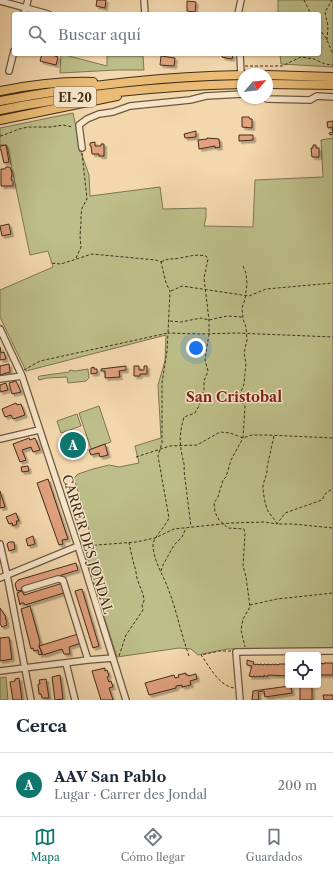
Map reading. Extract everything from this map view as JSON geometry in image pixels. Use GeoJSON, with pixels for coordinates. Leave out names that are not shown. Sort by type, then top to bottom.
{"type":"FeatureCollection","features":[{"type":"Feature","properties":{"kind":"highway","name":"EI-20"},"geometry":{"type":"LineString","coordinates":[[0,101],[119,82],[237,72]]}},
{"type":"Feature","properties":{"kind":"highway"},"geometry":{"type":"LineString","coordinates":[[273,75],[333,77]]}},
{"type":"Feature","properties":{"kind":"highway"},"geometry":{"type":"LineString","coordinates":[[0,91],[43,84],[75,81],[119,82]]}},
{"type":"Feature","properties":{"kind":"highway","name":"EI-20"},"geometry":{"type":"LineString","coordinates":[[0,110],[75,96],[151,88],[237,84]]}},
{"type":"Feature","properties":{"kind":"highway"},"geometry":{"type":"LineString","coordinates":[[273,84],[333,85]]}},
{"type":"Feature","properties":{"kind":"highway"},"geometry":{"type":"LineString","coordinates":[[0,120],[151,88]]}},
{"type":"Feature","properties":{"kind":"street"},"geometry":{"type":"LineString","coordinates":[[24,12],[28,0]]}},
{"type":"Feature","properties":{"kind":"street"},"geometry":{"type":"LineString","coordinates":[[144,0],[145,12]]}},
{"type":"Feature","properties":{"kind":"street"},"geometry":{"type":"LineString","coordinates":[[238,12],[241,0]]}},
{"type":"Feature","properties":{"kind":"street"},"geometry":{"type":"LineString","coordinates":[[0,1],[40,12]]}},
{"type":"Feature","properties":{"kind":"street"},"geometry":{"type":"LineString","coordinates":[[9,71],[13,56]]}},
{"type":"Feature","properties":{"kind":"street"},"geometry":{"type":"LineString","coordinates":[[240,56],[242,68]]}},
{"type":"Feature","properties":{"kind":"street"},"geometry":{"type":"LineString","coordinates":[[82,148],[79,125],[87,119],[99,114],[113,112],[130,106],[190,100],[206,96],[237,94]]}},
{"type":"Feature","properties":{"kind":"street"},"geometry":{"type":"LineString","coordinates":[[273,99],[310,100],[317,96],[333,97]]}},
{"type":"Feature","properties":{"kind":"street","name":"CARRER DES JONDAL"},"geometry":{"type":"LineString","coordinates":[[0,329],[21,374],[78,546],[103,632],[116,658],[126,700]]}},
{"type":"Feature","properties":{"kind":"street"},"geometry":{"type":"LineString","coordinates":[[0,379],[21,374]]}},
{"type":"Feature","properties":{"kind":"street"},"geometry":{"type":"LineString","coordinates":[[0,439],[39,430]]}},
{"type":"Feature","properties":{"kind":"street"},"geometry":{"type":"LineString","coordinates":[[0,544],[26,668],[31,700]]}},
{"type":"Feature","properties":{"kind":"street"},"geometry":{"type":"LineString","coordinates":[[0,578],[78,546]]}},
{"type":"Feature","properties":{"kind":"street"},"geometry":{"type":"LineString","coordinates":[[24,590],[58,579],[64,580],[88,660]]}},
{"type":"Feature","properties":{"kind":"street"},"geometry":{"type":"LineString","coordinates":[[240,700],[236,652],[333,651]]}},
{"type":"Feature","properties":{"kind":"street"},"geometry":{"type":"LineString","coordinates":[[0,672],[88,660],[116,658]]}},
{"type":"Feature","properties":{"kind":"street"},"geometry":{"type":"LineString","coordinates":[[66,663],[76,700]]}},
{"type":"Feature","properties":{"kind":"path"},"geometry":{"type":"LineString","coordinates":[[304,0],[310,12]]}},
{"type":"Feature","properties":{"kind":"path"},"geometry":{"type":"LineString","coordinates":[[327,40],[328,26],[325,12],[332,0]]}},
{"type":"Feature","properties":{"kind":"path"},"geometry":{"type":"LineString","coordinates":[[321,31],[333,54]]}},
{"type":"Feature","properties":{"kind":"path"},"geometry":{"type":"LineString","coordinates":[[269,68],[282,66],[301,57],[314,59],[325,64],[333,65]]}},
{"type":"Feature","properties":{"kind":"path"},"geometry":{"type":"LineString","coordinates":[[0,136],[28,126],[63,125],[77,127],[79,125]]}},
{"type":"Feature","properties":{"kind":"path"},"geometry":{"type":"LineString","coordinates":[[76,259],[81,247],[80,214],[87,199],[82,148]]}},
{"type":"Feature","properties":{"kind":"path"},"geometry":{"type":"LineString","coordinates":[[50,263],[61,264],[92,254],[156,260],[161,262],[169,258],[178,259],[196,254],[206,256],[208,259],[204,278],[209,320],[205,360],[208,372],[204,381],[204,390],[199,406],[195,413],[184,417],[179,433],[182,456],[185,464],[184,470],[191,527]]}},
{"type":"Feature","properties":{"kind":"path"},"geometry":{"type":"LineString","coordinates":[[161,262],[166,283],[170,291],[168,351],[162,383],[162,443],[158,456],[169,518],[166,526],[155,538],[154,544],[156,561],[169,590],[189,656]]}},
{"type":"Feature","properties":{"kind":"path"},"geometry":{"type":"LineString","coordinates":[[243,266],[246,278],[246,296],[242,308],[247,333],[244,353],[246,363],[244,384],[239,397],[245,406],[243,438],[231,460],[218,497],[214,503],[215,512],[219,520],[228,528],[244,529],[243,566],[250,605],[243,619],[241,630],[246,652]]}},
{"type":"Feature","properties":{"kind":"path"},"geometry":{"type":"LineString","coordinates":[[170,291],[182,286],[206,291],[249,296],[266,289],[333,283]]}},
{"type":"Feature","properties":{"kind":"path"},"geometry":{"type":"LineString","coordinates":[[169,321],[181,322],[201,318],[209,320],[227,316],[243,317]]}},
{"type":"Feature","properties":{"kind":"path"},"geometry":{"type":"LineString","coordinates":[[21,374],[40,361],[168,333],[247,333],[333,337]]}},
{"type":"Feature","properties":{"kind":"path"},"geometry":{"type":"LineString","coordinates":[[136,456],[170,446],[197,445],[220,432],[230,433],[243,438],[252,435],[333,438]]}},
{"type":"Feature","properties":{"kind":"path"},"geometry":{"type":"LineString","coordinates":[[274,435],[267,468],[268,472],[264,486],[264,496],[268,511],[274,517],[277,524]]}},
{"type":"Feature","properties":{"kind":"path"},"geometry":{"type":"LineString","coordinates":[[277,524],[285,513],[322,500],[327,491],[333,490]]}},
{"type":"Feature","properties":{"kind":"path"},"geometry":{"type":"LineString","coordinates":[[78,546],[129,543],[155,538],[174,529],[224,524],[264,522],[333,528]]}},
{"type":"Feature","properties":{"kind":"path"},"geometry":{"type":"LineString","coordinates":[[161,572],[163,565],[174,545],[182,537],[187,527]]}},
{"type":"Feature","properties":{"kind":"path"},"geometry":{"type":"LineString","coordinates":[[116,658],[126,635],[143,610],[142,605],[144,601],[129,543]]}},
{"type":"Feature","properties":{"kind":"path"},"geometry":{"type":"LineString","coordinates":[[250,605],[277,599],[333,594]]}},
{"type":"Feature","properties":{"kind":"path"},"geometry":{"type":"LineString","coordinates":[[236,652],[219,651],[201,656],[220,680],[228,687],[239,689]]}},
{"type":"Feature","properties":{"kind":"green space"},"geometry":{"type":"Polygon","coordinates":[[[278,0],[333,0],[333,67],[281,64],[280,56],[321,56],[321,12],[278,12],[278,0]]]}},
{"type":"Feature","properties":{"kind":"green space"},"geometry":{"type":"Polygon","coordinates":[[[61,56],[69,56],[107,66],[107,56],[143,56],[144,70],[60,73],[61,56]]]}},
{"type":"Feature","properties":{"kind":"green space"},"geometry":{"type":"Polygon","coordinates":[[[73,113],[81,152],[89,175],[90,196],[160,187],[163,209],[206,208],[204,226],[253,227],[255,180],[323,177],[321,140],[333,138],[333,648],[227,649],[198,655],[191,649],[179,648],[117,657],[98,598],[86,553],[94,548],[74,478],[78,474],[109,465],[119,467],[139,463],[135,446],[161,438],[158,385],[165,361],[166,335],[26,371],[0,317],[0,290],[53,267],[48,251],[30,255],[7,145],[0,145],[0,128],[73,113]]]}},
{"type":"Feature","properties":{"kind":"green space"},"geometry":{"type":"Polygon","coordinates":[[[88,369],[89,378],[86,381],[68,383],[67,377],[39,380],[38,377],[69,372],[70,370],[75,371],[88,369]]]}},
{"type":"Feature","properties":{"kind":"green space"},"geometry":{"type":"Polygon","coordinates":[[[99,406],[111,442],[91,449],[79,413],[99,406]]]}},
{"type":"Feature","properties":{"kind":"green space"},"geometry":{"type":"Polygon","coordinates":[[[77,414],[81,426],[61,433],[57,421],[77,414]]]}},
{"type":"Feature","properties":{"kind":"green space"},"geometry":{"type":"Polygon","coordinates":[[[6,677],[8,700],[0,700],[0,678],[6,677]]]}},
{"type":"Feature","properties":{"kind":"building"},"geometry":{"type":"Polygon","coordinates":[[[97,0],[106,0],[105,8],[96,6],[97,0]]]}},
{"type":"Feature","properties":{"kind":"building"},"geometry":{"type":"Polygon","coordinates":[[[187,1],[196,2],[195,12],[187,11],[187,1]]]}},
{"type":"Feature","properties":{"kind":"building"},"geometry":{"type":"Polygon","coordinates":[[[41,56],[58,57],[56,65],[40,61],[41,56]]]}},
{"type":"Feature","properties":{"kind":"building"},"geometry":{"type":"Polygon","coordinates":[[[161,56],[175,58],[174,66],[160,65],[161,56]]]}},
{"type":"Feature","properties":{"kind":"building"},"geometry":{"type":"Polygon","coordinates":[[[222,56],[233,56],[232,59],[222,56]]]}},
{"type":"Feature","properties":{"kind":"building"},"geometry":{"type":"Polygon","coordinates":[[[242,117],[249,117],[252,119],[252,128],[242,127],[242,117]]]}},
{"type":"Feature","properties":{"kind":"building"},"geometry":{"type":"Polygon","coordinates":[[[333,121],[333,132],[332,127],[328,128],[327,122],[333,121]]]}},
{"type":"Feature","properties":{"kind":"building"},"geometry":{"type":"Polygon","coordinates":[[[196,131],[196,137],[185,138],[184,134],[196,131]]]}},
{"type":"Feature","properties":{"kind":"building"},"geometry":{"type":"Polygon","coordinates":[[[239,135],[253,135],[253,140],[239,141],[239,135]]]}},
{"type":"Feature","properties":{"kind":"building"},"geometry":{"type":"Polygon","coordinates":[[[207,138],[219,139],[220,147],[215,148],[215,146],[199,149],[198,140],[207,138]]]}},
{"type":"Feature","properties":{"kind":"building"},"geometry":{"type":"Polygon","coordinates":[[[95,142],[95,146],[101,146],[101,144],[104,144],[104,156],[92,154],[90,143],[95,142]]]}},
{"type":"Feature","properties":{"kind":"building"},"geometry":{"type":"Polygon","coordinates":[[[6,145],[9,162],[4,163],[0,146],[6,145]]]}},
{"type":"Feature","properties":{"kind":"building"},"geometry":{"type":"Polygon","coordinates":[[[313,145],[316,145],[316,148],[319,148],[319,157],[312,157],[311,148],[313,148],[313,145]]]}},
{"type":"Feature","properties":{"kind":"building"},"geometry":{"type":"Polygon","coordinates":[[[6,167],[10,167],[13,186],[1,186],[1,169],[5,169],[6,167]]]}},
{"type":"Feature","properties":{"kind":"building"},"geometry":{"type":"Polygon","coordinates":[[[9,224],[11,234],[2,236],[0,226],[9,224]]]}},
{"type":"Feature","properties":{"kind":"building"},"geometry":{"type":"Polygon","coordinates":[[[0,347],[1,353],[4,352],[6,359],[0,360],[0,347]]]}},
{"type":"Feature","properties":{"kind":"building"},"geometry":{"type":"Polygon","coordinates":[[[9,364],[10,372],[0,375],[0,366],[9,364]]]}},
{"type":"Feature","properties":{"kind":"building"},"geometry":{"type":"Polygon","coordinates":[[[126,366],[126,370],[119,371],[120,377],[105,378],[105,371],[101,371],[101,369],[126,366]]]}},
{"type":"Feature","properties":{"kind":"building"},"geometry":{"type":"Polygon","coordinates":[[[134,366],[139,366],[139,370],[144,370],[144,366],[147,366],[147,374],[134,376],[134,366]]]}},
{"type":"Feature","properties":{"kind":"building"},"geometry":{"type":"Polygon","coordinates":[[[94,367],[94,369],[97,369],[97,373],[91,374],[91,368],[94,367]]]}},
{"type":"Feature","properties":{"kind":"building"},"geometry":{"type":"Polygon","coordinates":[[[16,381],[21,392],[12,394],[9,383],[16,381]]]}},
{"type":"Feature","properties":{"kind":"building"},"geometry":{"type":"Polygon","coordinates":[[[6,383],[8,390],[0,392],[0,385],[6,383]]]}},
{"type":"Feature","properties":{"kind":"building"},"geometry":{"type":"Polygon","coordinates":[[[16,403],[17,405],[21,404],[25,415],[13,419],[11,415],[5,417],[2,409],[16,403]]]}},
{"type":"Feature","properties":{"kind":"building"},"geometry":{"type":"Polygon","coordinates":[[[72,434],[77,436],[78,439],[77,445],[80,452],[77,456],[73,454],[72,447],[68,446],[65,442],[68,436],[72,434]]]}},
{"type":"Feature","properties":{"kind":"building"},"geometry":{"type":"Polygon","coordinates":[[[29,438],[30,440],[35,438],[40,450],[33,452],[31,447],[22,450],[26,460],[20,462],[13,444],[29,438]]]}},
{"type":"Feature","properties":{"kind":"building"},"geometry":{"type":"Polygon","coordinates":[[[105,444],[108,455],[100,457],[99,453],[91,455],[89,450],[105,444]]]}},
{"type":"Feature","properties":{"kind":"building"},"geometry":{"type":"Polygon","coordinates":[[[28,466],[29,471],[22,472],[21,467],[28,466]]]}},
{"type":"Feature","properties":{"kind":"building"},"geometry":{"type":"Polygon","coordinates":[[[48,479],[68,539],[62,540],[63,544],[59,545],[37,483],[48,479]]]}},
{"type":"Feature","properties":{"kind":"building"},"geometry":{"type":"Polygon","coordinates":[[[0,491],[5,507],[0,508],[0,491]]]}},
{"type":"Feature","properties":{"kind":"building"},"geometry":{"type":"Polygon","coordinates":[[[16,513],[19,521],[16,521],[17,524],[13,526],[12,523],[9,524],[6,517],[16,513]]]}},
{"type":"Feature","properties":{"kind":"building"},"geometry":{"type":"Polygon","coordinates":[[[33,536],[35,544],[28,546],[26,539],[33,536]]]}},
{"type":"Feature","properties":{"kind":"building"},"geometry":{"type":"Polygon","coordinates":[[[9,542],[14,542],[15,549],[9,551],[7,544],[9,542]]]}},
{"type":"Feature","properties":{"kind":"building"},"geometry":{"type":"Polygon","coordinates":[[[76,563],[78,570],[22,587],[22,590],[17,591],[15,584],[18,580],[76,563]]]}},
{"type":"Feature","properties":{"kind":"building"},"geometry":{"type":"Polygon","coordinates":[[[63,583],[67,592],[25,605],[24,603],[21,603],[20,605],[17,593],[22,591],[24,595],[63,583]]]}},
{"type":"Feature","properties":{"kind":"building"},"geometry":{"type":"Polygon","coordinates":[[[82,589],[99,646],[93,648],[75,591],[82,589]]]}},
{"type":"Feature","properties":{"kind":"building"},"geometry":{"type":"Polygon","coordinates":[[[30,606],[40,642],[39,646],[42,654],[39,655],[38,650],[34,651],[33,648],[31,649],[21,609],[30,606]]]}},
{"type":"Feature","properties":{"kind":"building"},"geometry":{"type":"Polygon","coordinates":[[[0,608],[6,617],[7,622],[7,625],[2,627],[0,624],[0,608]]]}},
{"type":"Feature","properties":{"kind":"building"},"geometry":{"type":"Polygon","coordinates":[[[78,634],[81,643],[69,647],[70,654],[64,654],[62,649],[43,655],[39,646],[78,634]]]}},
{"type":"Feature","properties":{"kind":"building"},"geometry":{"type":"Polygon","coordinates":[[[9,637],[12,659],[0,661],[0,638],[9,637]]]}},
{"type":"Feature","properties":{"kind":"building"},"geometry":{"type":"Polygon","coordinates":[[[247,660],[254,662],[253,664],[256,665],[285,664],[285,676],[249,676],[252,666],[247,665],[247,660]]]}},
{"type":"Feature","properties":{"kind":"building"},"geometry":{"type":"Polygon","coordinates":[[[321,663],[333,663],[333,675],[321,675],[321,663]]]}},
{"type":"Feature","properties":{"kind":"building"},"geometry":{"type":"Polygon","coordinates":[[[105,668],[105,671],[107,670],[109,676],[107,677],[109,682],[111,681],[113,687],[109,688],[113,700],[101,700],[92,671],[105,668]]]}},
{"type":"Feature","properties":{"kind":"building"},"geometry":{"type":"Polygon","coordinates":[[[186,673],[188,676],[196,674],[197,679],[190,681],[191,685],[182,687],[182,685],[176,686],[176,688],[149,695],[145,683],[174,675],[175,678],[179,677],[178,675],[186,673]]]}},
{"type":"Feature","properties":{"kind":"building"},"geometry":{"type":"Polygon","coordinates":[[[60,675],[63,699],[55,700],[52,677],[60,675]]]}},
{"type":"Feature","properties":{"kind":"building"},"geometry":{"type":"Polygon","coordinates":[[[19,678],[22,700],[13,700],[10,682],[19,678]]]}},
{"type":"Feature","properties":{"kind":"building"},"geometry":{"type":"Polygon","coordinates":[[[46,679],[49,698],[42,698],[41,694],[39,694],[38,684],[40,684],[39,680],[46,679]]]}},
{"type":"Feature","properties":{"kind":"building"},"geometry":{"type":"Polygon","coordinates":[[[285,687],[285,688],[291,688],[292,693],[265,697],[264,691],[258,692],[259,700],[252,700],[253,691],[285,687]]]}},
{"type":"Feature","properties":{"kind":"building"},"geometry":{"type":"Polygon","coordinates":[[[300,688],[312,688],[312,700],[300,700],[300,688]]]}},
{"type":"Feature","properties":{"kind":"building"},"geometry":{"type":"Polygon","coordinates":[[[323,695],[333,695],[333,700],[324,700],[323,695]]]}},
{"type":"Feature","properties":{"kind":"place","name":"AAV San Pablo"},"geometry":{"type":"Point","coordinates":[73,445]}},
{"type":"Feature","properties":{"kind":"district","name":"San Cristobal"},"geometry":{"type":"Point","coordinates":[234,397]}}]}
